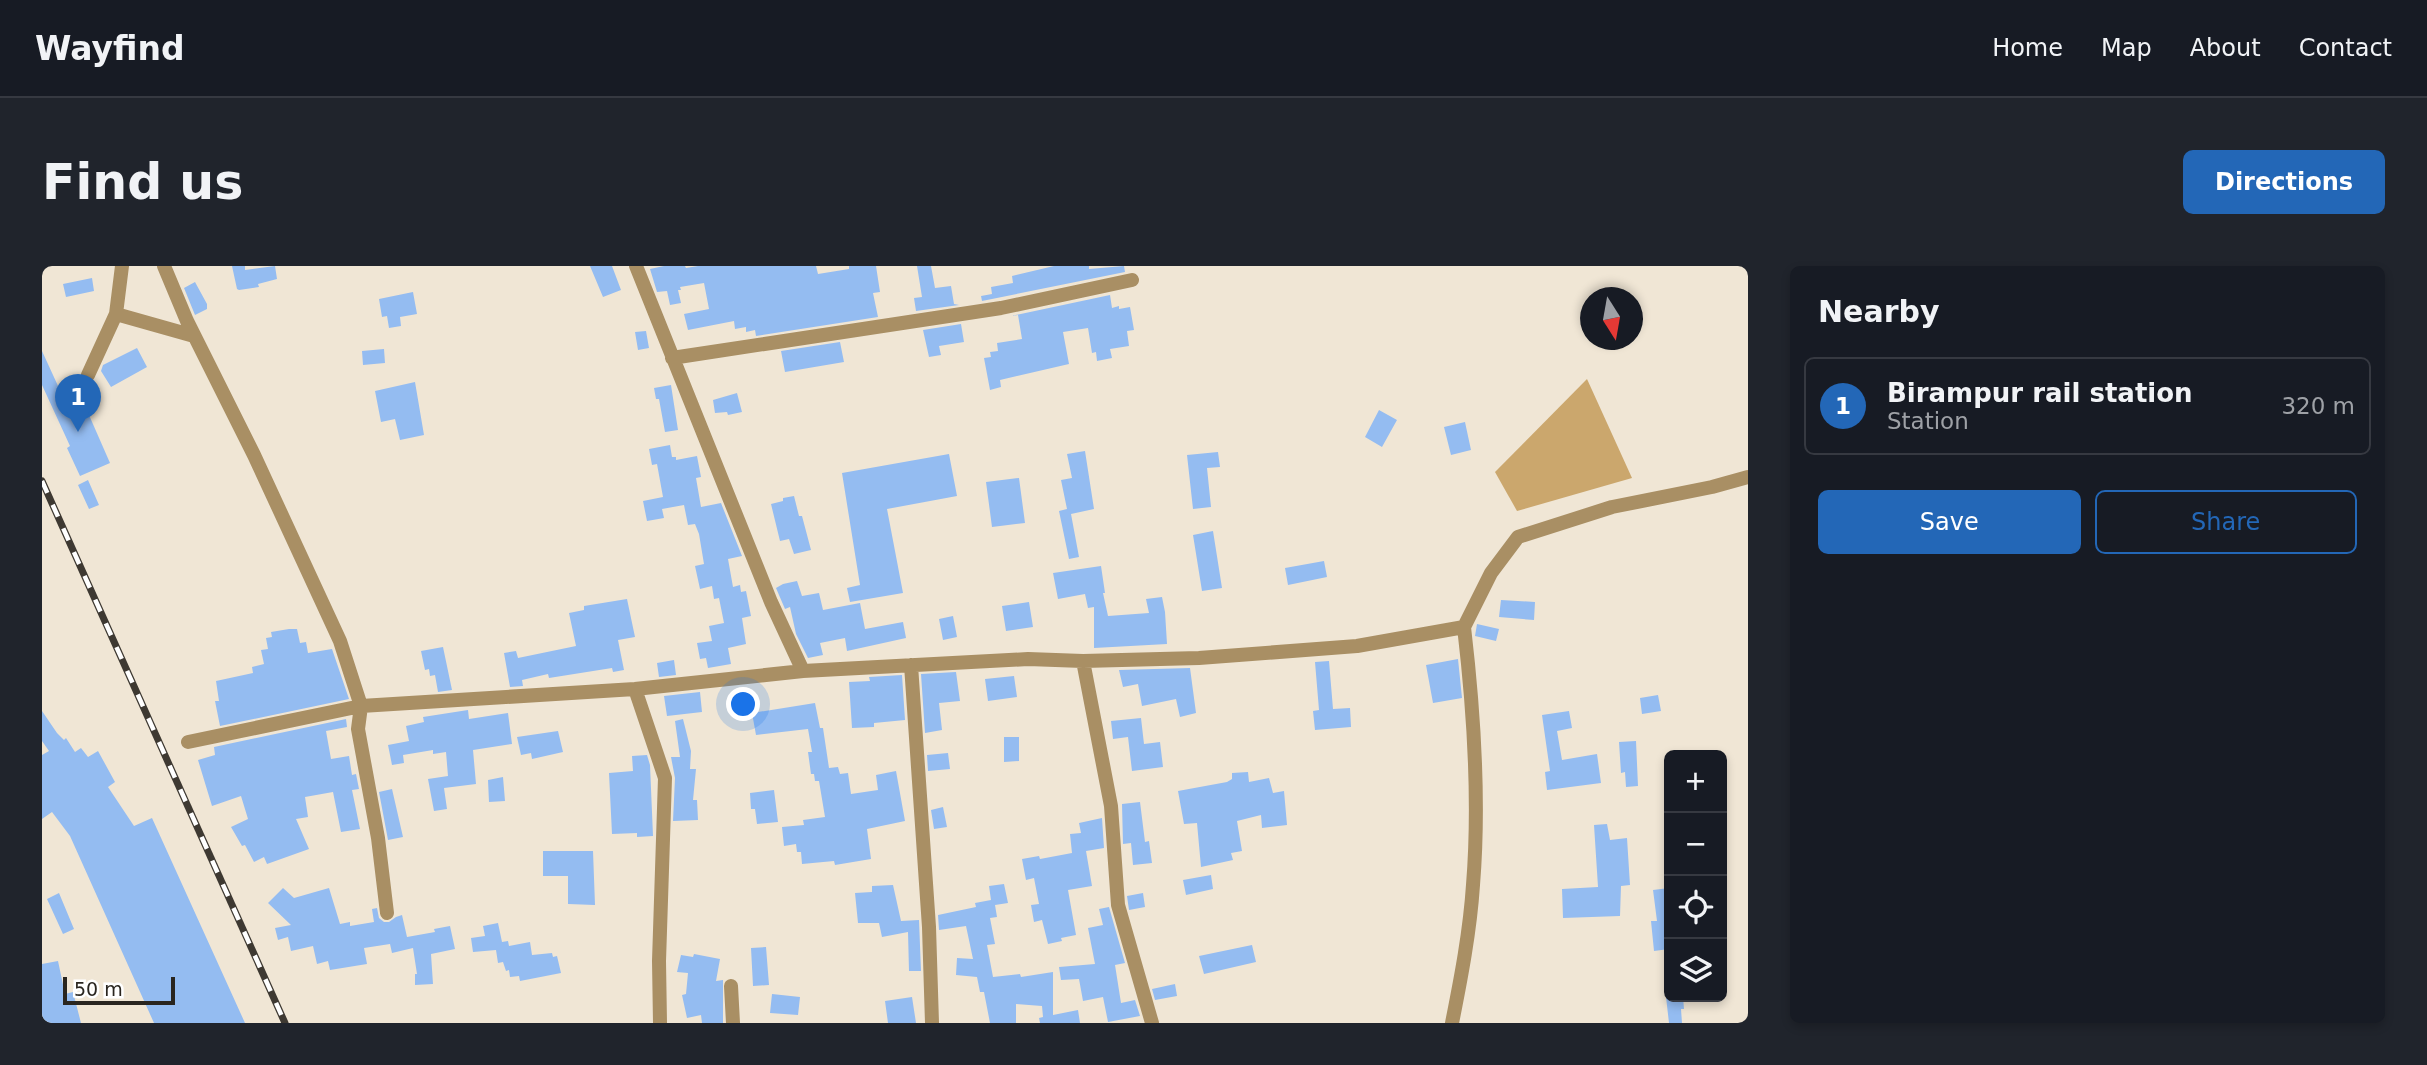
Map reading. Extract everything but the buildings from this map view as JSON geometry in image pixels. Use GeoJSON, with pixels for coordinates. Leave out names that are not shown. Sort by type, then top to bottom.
{"type":"FeatureCollection","features":[{"type":"Feature","properties":{"kind":"street"},"geometry":{"type":"LineString","coordinates":[[88,375],[116,314],[122,266]]}},
{"type":"Feature","properties":{"kind":"street"},"geometry":{"type":"LineString","coordinates":[[164,266],[194,336],[306,564],[340,641],[361,706],[358,729],[378,838],[387,913]]}},
{"type":"Feature","properties":{"kind":"street"},"geometry":{"type":"LineString","coordinates":[[636,266],[771,602],[803,671]]}},
{"type":"Feature","properties":{"kind":"street"},"geometry":{"type":"LineString","coordinates":[[672,358],[1001,308],[1132,280]]}},
{"type":"Feature","properties":{"kind":"street"},"geometry":{"type":"LineString","coordinates":[[116,314],[194,336]]}},
{"type":"Feature","properties":{"kind":"street"},"geometry":{"type":"LineString","coordinates":[[1452,1023],[1473,885],[1473,701],[1464,627],[1491,573],[1518,537],[1612,507],[1748,477]]}},
{"type":"Feature","properties":{"kind":"street"},"geometry":{"type":"LineString","coordinates":[[188,742],[361,706],[635,689],[803,671],[1028,659],[1083,661],[1199,658],[1357,646],[1464,627]]}},
{"type":"Feature","properties":{"kind":"street"},"geometry":{"type":"LineString","coordinates":[[1083,661],[1111,806],[1118,905],[1152,1023]]}},
{"type":"Feature","properties":{"kind":"street"},"geometry":{"type":"LineString","coordinates":[[911,665],[929,927],[932,1023]]}},
{"type":"Feature","properties":{"kind":"street"},"geometry":{"type":"LineString","coordinates":[[635,689],[665,778],[659,961],[660,1023]]}},
{"type":"Feature","properties":{"kind":"street"},"geometry":{"type":"LineString","coordinates":[[731,986],[733,1023]]}},
{"type":"Feature","properties":{"kind":"shaded area"},"geometry":{"type":"Polygon","coordinates":[[[1587,379],[1632,478],[1517,511],[1495,472],[1587,379]]]}},
{"type":"Feature","properties":{"kind":"railway"},"geometry":{"type":"LineString","coordinates":[[42,481],[285,1023]]}},
{"type":"Feature","properties":{"kind":"place","name":"Birampur rail station"},"geometry":{"type":"Point","coordinates":[78,432]}}]}
